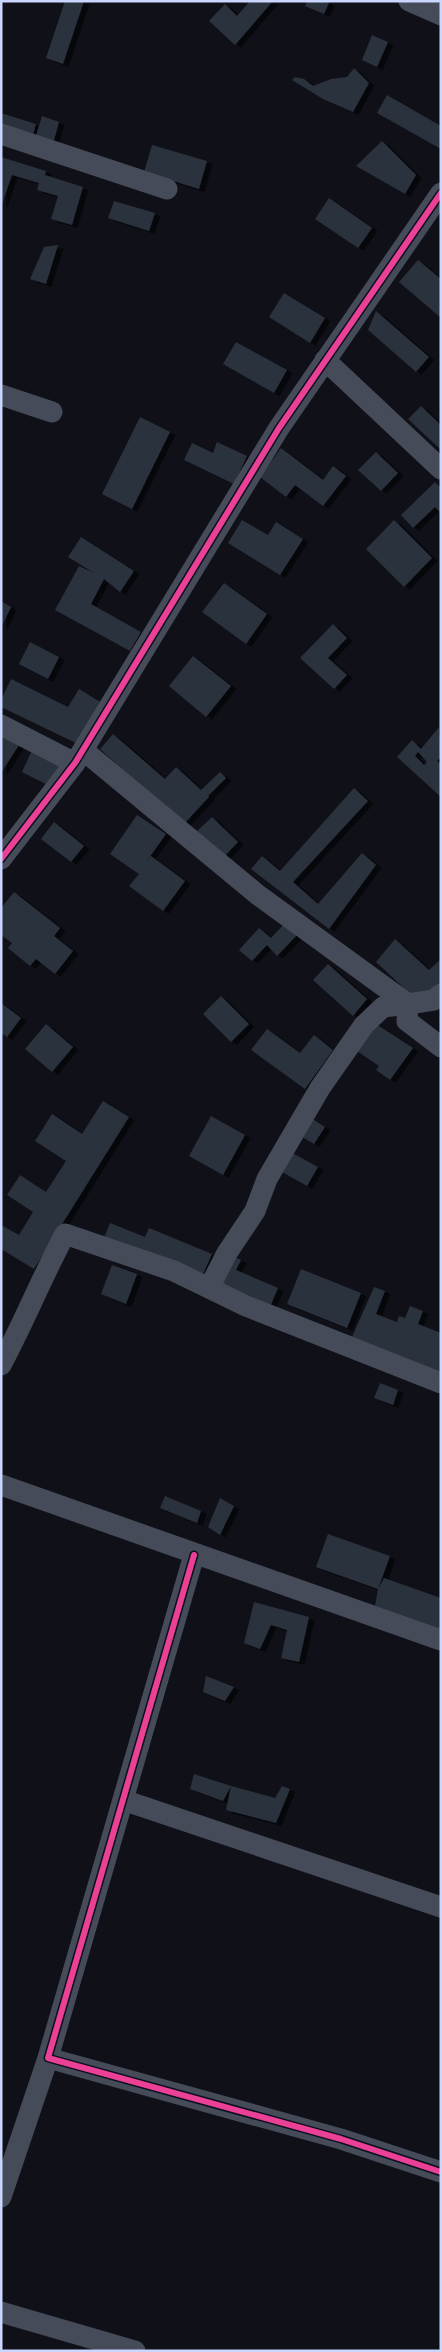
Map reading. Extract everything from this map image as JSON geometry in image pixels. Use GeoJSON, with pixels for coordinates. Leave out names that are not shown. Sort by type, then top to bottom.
{"type":"FeatureCollection","features":[{"type":"Feature","properties":{"kind":"street"},"geometry":{"type":"LineString","coordinates":[[409,1],[441,15]]}},
{"type":"Feature","properties":{"kind":"street"},"geometry":{"type":"LineString","coordinates":[[1,134],[167,189]]}},
{"type":"Feature","properties":{"kind":"street"},"geometry":{"type":"LineString","coordinates":[[1,860],[79,757],[279,428],[441,193]]}},
{"type":"Feature","properties":{"kind":"street"},"geometry":{"type":"LineString","coordinates":[[326,360],[441,469]]}},
{"type":"Feature","properties":{"kind":"street"},"geometry":{"type":"LineString","coordinates":[[1,396],[52,412]]}},
{"type":"Feature","properties":{"kind":"street"},"geometry":{"type":"LineString","coordinates":[[1,725],[79,757],[258,895],[408,1004]]}},
{"type":"Feature","properties":{"kind":"street"},"geometry":{"type":"LineString","coordinates":[[209,1288],[227,1253],[255,1211],[267,1179],[293,1131],[364,1025],[384,1007],[434,1000],[441,994]]}},
{"type":"Feature","properties":{"kind":"street"},"geometry":{"type":"LineString","coordinates":[[408,1004],[408,1021],[441,1047]]}},
{"type":"Feature","properties":{"kind":"street"},"geometry":{"type":"LineString","coordinates":[[1,1365],[21,1328],[41,1278],[65,1234],[174,1271],[246,1306],[441,1383]]}},
{"type":"Feature","properties":{"kind":"street"},"geometry":{"type":"LineString","coordinates":[[1,1486],[441,1640]]}},
{"type":"Feature","properties":{"kind":"street"},"geometry":{"type":"LineString","coordinates":[[1,2198],[48,2058],[194,1555]]}},
{"type":"Feature","properties":{"kind":"street"},"geometry":{"type":"LineString","coordinates":[[123,1800],[441,1907]]}},
{"type":"Feature","properties":{"kind":"street"},"geometry":{"type":"LineString","coordinates":[[48,2058],[341,2139],[441,2172]]}},
{"type":"Feature","properties":{"kind":"street"},"geometry":{"type":"LineString","coordinates":[[1,2312],[135,2351]]}},
{"type":"Feature","properties":{"kind":"building"},"geometry":{"type":"Polygon","coordinates":[[[65,1],[84,1],[63,64],[46,58],[65,1]]]}},
{"type":"Feature","properties":{"kind":"building"},"geometry":{"type":"Polygon","coordinates":[[[250,1],[273,1],[235,45],[209,21],[225,4],[237,16],[250,1]]]}},
{"type":"Feature","properties":{"kind":"building"},"geometry":{"type":"Polygon","coordinates":[[[307,1],[326,1],[329,3],[324,14],[305,6],[307,1]]]}},
{"type":"Feature","properties":{"kind":"building"},"geometry":{"type":"Polygon","coordinates":[[[372,35],[388,42],[377,67],[362,60],[372,35]]]}},
{"type":"Feature","properties":{"kind":"building"},"geometry":{"type":"Polygon","coordinates":[[[354,68],[369,83],[353,112],[323,99],[292,80],[295,77],[304,79],[313,86],[331,79],[347,77],[354,68]]]}},
{"type":"Feature","properties":{"kind":"building"},"geometry":{"type":"Polygon","coordinates":[[[387,95],[441,126],[441,149],[377,113],[387,95]]]}},
{"type":"Feature","properties":{"kind":"building"},"geometry":{"type":"Polygon","coordinates":[[[1,113],[36,124],[33,135],[1,125],[1,113]]]}},
{"type":"Feature","properties":{"kind":"building"},"geometry":{"type":"Polygon","coordinates":[[[42,116],[59,122],[53,144],[35,139],[42,116]]]}},
{"type":"Feature","properties":{"kind":"building"},"geometry":{"type":"Polygon","coordinates":[[[382,141],[416,175],[405,194],[356,166],[382,141]]]}},
{"type":"Feature","properties":{"kind":"building"},"geometry":{"type":"Polygon","coordinates":[[[152,145],[207,161],[199,189],[144,172],[152,145]]]}},
{"type":"Feature","properties":{"kind":"building"},"geometry":{"type":"Polygon","coordinates":[[[1,157],[46,171],[45,175],[83,187],[72,225],[51,219],[58,196],[37,190],[39,183],[12,175],[1,207],[1,157]]]}},
{"type":"Feature","properties":{"kind":"building"},"geometry":{"type":"Polygon","coordinates":[[[329,198],[372,228],[358,248],[315,219],[329,198]]]}},
{"type":"Feature","properties":{"kind":"building"},"geometry":{"type":"Polygon","coordinates":[[[114,201],[155,213],[149,231],[108,218],[114,201]]]}},
{"type":"Feature","properties":{"kind":"building"},"geometry":{"type":"Polygon","coordinates":[[[58,245],[46,284],[30,279],[44,247],[58,245]]]}},
{"type":"Feature","properties":{"kind":"building"},"geometry":{"type":"Polygon","coordinates":[[[418,260],[441,279],[441,318],[399,282],[418,260]]]}},
{"type":"Feature","properties":{"kind":"building"},"geometry":{"type":"Polygon","coordinates":[[[284,293],[325,318],[310,343],[269,317],[284,293]]]}},
{"type":"Feature","properties":{"kind":"building"},"geometry":{"type":"Polygon","coordinates":[[[376,311],[429,357],[416,372],[368,330],[376,311]]]}},
{"type":"Feature","properties":{"kind":"building"},"geometry":{"type":"Polygon","coordinates":[[[236,342],[287,370],[274,393],[223,364],[236,342]]]}},
{"type":"Feature","properties":{"kind":"building"},"geometry":{"type":"Polygon","coordinates":[[[421,406],[441,425],[441,450],[408,419],[421,406]]]}},
{"type":"Feature","properties":{"kind":"building"},"geometry":{"type":"Polygon","coordinates":[[[140,417],[170,432],[132,509],[102,494],[140,417]]]}},
{"type":"Feature","properties":{"kind":"building"},"geometry":{"type":"Polygon","coordinates":[[[217,442],[247,456],[234,484],[184,460],[192,443],[213,453],[217,442]]]}},
{"type":"Feature","properties":{"kind":"building"},"geometry":{"type":"Polygon","coordinates":[[[281,448],[323,480],[333,466],[346,476],[323,506],[295,485],[286,497],[260,477],[281,448]]]}},
{"type":"Feature","properties":{"kind":"building"},"geometry":{"type":"Polygon","coordinates":[[[376,452],[398,473],[381,491],[358,470],[376,452]]]}},
{"type":"Feature","properties":{"kind":"building"},"geometry":{"type":"Polygon","coordinates":[[[435,482],[441,488],[441,513],[435,507],[413,528],[401,515],[435,482]]]}},
{"type":"Feature","properties":{"kind":"building"},"geometry":{"type":"Polygon","coordinates":[[[242,520],[268,535],[276,522],[303,539],[280,575],[228,543],[242,520]]]}},
{"type":"Feature","properties":{"kind":"building"},"geometry":{"type":"Polygon","coordinates":[[[394,520],[432,558],[404,587],[366,549],[394,520]]]}},
{"type":"Feature","properties":{"kind":"building"},"geometry":{"type":"Polygon","coordinates":[[[81,537],[134,571],[120,592],[104,579],[91,604],[141,632],[130,651],[55,610],[79,566],[94,573],[68,557],[81,537]]]}},
{"type":"Feature","properties":{"kind":"building"},"geometry":{"type":"Polygon","coordinates":[[[224,583],[267,614],[246,644],[202,612],[224,583]]]}},
{"type":"Feature","properties":{"kind":"building"},"geometry":{"type":"Polygon","coordinates":[[[1,601],[11,607],[1,628],[1,601]]]}},
{"type":"Feature","properties":{"kind":"building"},"geometry":{"type":"Polygon","coordinates":[[[333,624],[347,638],[328,658],[347,675],[334,689],[300,658],[333,624]]]}},
{"type":"Feature","properties":{"kind":"building"},"geometry":{"type":"Polygon","coordinates":[[[30,642],[59,657],[48,679],[19,664],[30,642]]]}},
{"type":"Feature","properties":{"kind":"building"},"geometry":{"type":"Polygon","coordinates":[[[193,656],[231,686],[206,717],[169,686],[193,656]]]}},
{"type":"Feature","properties":{"kind":"building"},"geometry":{"type":"Polygon","coordinates":[[[11,679],[68,707],[79,689],[102,703],[80,745],[1,707],[1,700],[11,679]]]}},
{"type":"Feature","properties":{"kind":"building"},"geometry":{"type":"Polygon","coordinates":[[[439,727],[441,757],[437,761],[441,764],[441,797],[397,757],[412,740],[421,749],[439,727]],[[418,752],[415,756],[424,765],[427,762],[418,752]]]}},
{"type":"Feature","properties":{"kind":"building"},"geometry":{"type":"Polygon","coordinates":[[[1,729],[21,742],[1,773],[1,729]]]}},
{"type":"Feature","properties":{"kind":"building"},"geometry":{"type":"Polygon","coordinates":[[[113,734],[165,779],[176,767],[201,790],[220,772],[226,778],[183,825],[100,749],[113,734]]]}},
{"type":"Feature","properties":{"kind":"building"},"geometry":{"type":"Polygon","coordinates":[[[33,748],[64,763],[52,787],[22,772],[33,748]]]}},
{"type":"Feature","properties":{"kind":"building"},"geometry":{"type":"Polygon","coordinates":[[[354,788],[368,801],[293,882],[318,904],[362,853],[376,865],[329,929],[251,869],[262,856],[280,871],[354,788]]]}},
{"type":"Feature","properties":{"kind":"building"},"geometry":{"type":"Polygon","coordinates":[[[137,815],[166,834],[146,862],[151,856],[185,881],[163,911],[129,886],[139,874],[110,854],[137,815]]]}},
{"type":"Feature","properties":{"kind":"building"},"geometry":{"type":"Polygon","coordinates":[[[212,817],[238,842],[219,862],[192,836],[212,817]]]}},
{"type":"Feature","properties":{"kind":"building"},"geometry":{"type":"Polygon","coordinates":[[[54,822],[84,846],[71,862],[41,839],[54,822]]]}},
{"type":"Feature","properties":{"kind":"building"},"geometry":{"type":"Polygon","coordinates":[[[14,892],[60,928],[54,936],[73,951],[55,974],[36,959],[30,966],[8,948],[12,943],[1,935],[1,908],[14,892]]]}},
{"type":"Feature","properties":{"kind":"building"},"geometry":{"type":"Polygon","coordinates":[[[288,920],[301,931],[277,956],[267,945],[252,961],[239,950],[259,928],[271,938],[288,920]]]}},
{"type":"Feature","properties":{"kind":"building"},"geometry":{"type":"Polygon","coordinates":[[[395,939],[429,970],[441,959],[441,984],[420,1003],[376,962],[395,939]]]}},
{"type":"Feature","properties":{"kind":"building"},"geometry":{"type":"Polygon","coordinates":[[[328,964],[367,999],[353,1016],[313,980],[328,964]]]}},
{"type":"Feature","properties":{"kind":"building"},"geometry":{"type":"Polygon","coordinates":[[[221,996],[249,1024],[231,1042],[203,1014],[221,996]]]}},
{"type":"Feature","properties":{"kind":"building"},"geometry":{"type":"Polygon","coordinates":[[[1,1003],[21,1018],[7,1037],[1,1033],[1,1003]]]}},
{"type":"Feature","properties":{"kind":"building"},"geometry":{"type":"Polygon","coordinates":[[[373,1022],[413,1048],[390,1080],[376,1070],[379,1066],[354,1049],[373,1022]]]}},
{"type":"Feature","properties":{"kind":"building"},"geometry":{"type":"Polygon","coordinates":[[[46,1024],[73,1047],[52,1072],[25,1049],[46,1024]]]}},
{"type":"Feature","properties":{"kind":"building"},"geometry":{"type":"Polygon","coordinates":[[[267,1029],[300,1053],[314,1035],[333,1050],[305,1089],[251,1050],[267,1029]]]}},
{"type":"Feature","properties":{"kind":"building"},"geometry":{"type":"Polygon","coordinates":[[[103,1101],[129,1117],[34,1269],[1,1249],[1,1225],[19,1235],[33,1212],[7,1195],[20,1175],[46,1192],[66,1161],[35,1141],[52,1114],[82,1134],[103,1101]]]}},
{"type":"Feature","properties":{"kind":"building"},"geometry":{"type":"Polygon","coordinates":[[[211,1116],[245,1135],[223,1175],[189,1156],[211,1116]]]}},
{"type":"Feature","properties":{"kind":"building"},"geometry":{"type":"Polygon","coordinates":[[[308,1116],[325,1127],[314,1144],[297,1134],[308,1116]]]}},
{"type":"Feature","properties":{"kind":"building"},"geometry":{"type":"Polygon","coordinates":[[[285,1149],[318,1167],[307,1186],[275,1168],[285,1149]]]}},
{"type":"Feature","properties":{"kind":"building"},"geometry":{"type":"Polygon","coordinates":[[[110,1223],[145,1237],[149,1228],[212,1254],[201,1279],[103,1240],[110,1223]]]}},
{"type":"Feature","properties":{"kind":"building"},"geometry":{"type":"Polygon","coordinates":[[[229,1254],[241,1260],[236,1270],[278,1288],[270,1307],[216,1284],[229,1254]]]}},
{"type":"Feature","properties":{"kind":"building"},"geometry":{"type":"Polygon","coordinates":[[[112,1265],[137,1274],[126,1304],[101,1294],[112,1265]]]}},
{"type":"Feature","properties":{"kind":"building"},"geometry":{"type":"Polygon","coordinates":[[[301,1269],[361,1293],[347,1328],[287,1304],[301,1269]]]}},
{"type":"Feature","properties":{"kind":"building"},"geometry":{"type":"Polygon","coordinates":[[[374,1287],[385,1291],[376,1314],[397,1322],[399,1316],[405,1318],[410,1306],[423,1311],[418,1324],[441,1333],[441,1372],[352,1337],[374,1287]]]}},
{"type":"Feature","properties":{"kind":"building"},"geometry":{"type":"Polygon","coordinates":[[[380,1383],[398,1390],[393,1405],[374,1398],[380,1383]]]}},
{"type":"Feature","properties":{"kind":"building"},"geometry":{"type":"Polygon","coordinates":[[[165,1496],[201,1511],[197,1523],[160,1508],[165,1496]]]}},
{"type":"Feature","properties":{"kind":"building"},"geometry":{"type":"Polygon","coordinates":[[[220,1498],[234,1506],[220,1535],[208,1527],[220,1498]]]}},
{"type":"Feature","properties":{"kind":"building"},"geometry":{"type":"Polygon","coordinates":[[[328,1534],[390,1556],[378,1589],[316,1567],[328,1534]]]}},
{"type":"Feature","properties":{"kind":"building"},"geometry":{"type":"Polygon","coordinates":[[[384,1578],[441,1598],[441,1630],[375,1606],[378,1589],[384,1578]]]}},
{"type":"Feature","properties":{"kind":"building"},"geometry":{"type":"Polygon","coordinates":[[[254,1602],[309,1617],[299,1662],[281,1658],[287,1630],[271,1625],[260,1649],[244,1643],[254,1602]]]}},
{"type":"Feature","properties":{"kind":"building"},"geometry":{"type":"Polygon","coordinates":[[[206,1676],[234,1687],[225,1701],[203,1692],[206,1676]]]}},
{"type":"Feature","properties":{"kind":"building"},"geometry":{"type":"Polygon","coordinates":[[[194,1774],[231,1786],[223,1801],[190,1789],[194,1774]]]}},
{"type":"Feature","properties":{"kind":"building"},"geometry":{"type":"Polygon","coordinates":[[[231,1786],[275,1798],[282,1786],[290,1789],[276,1823],[226,1810],[231,1786]]]}},
{"type":"Feature","properties":{"kind":"cycle path"},"geometry":{"type":"LineString","coordinates":[[1,859],[75,763],[279,428],[441,193]]}},
{"type":"Feature","properties":{"kind":"cycle path"},"geometry":{"type":"LineString","coordinates":[[194,1555],[48,2058],[341,2139],[441,2172]]}}]}
